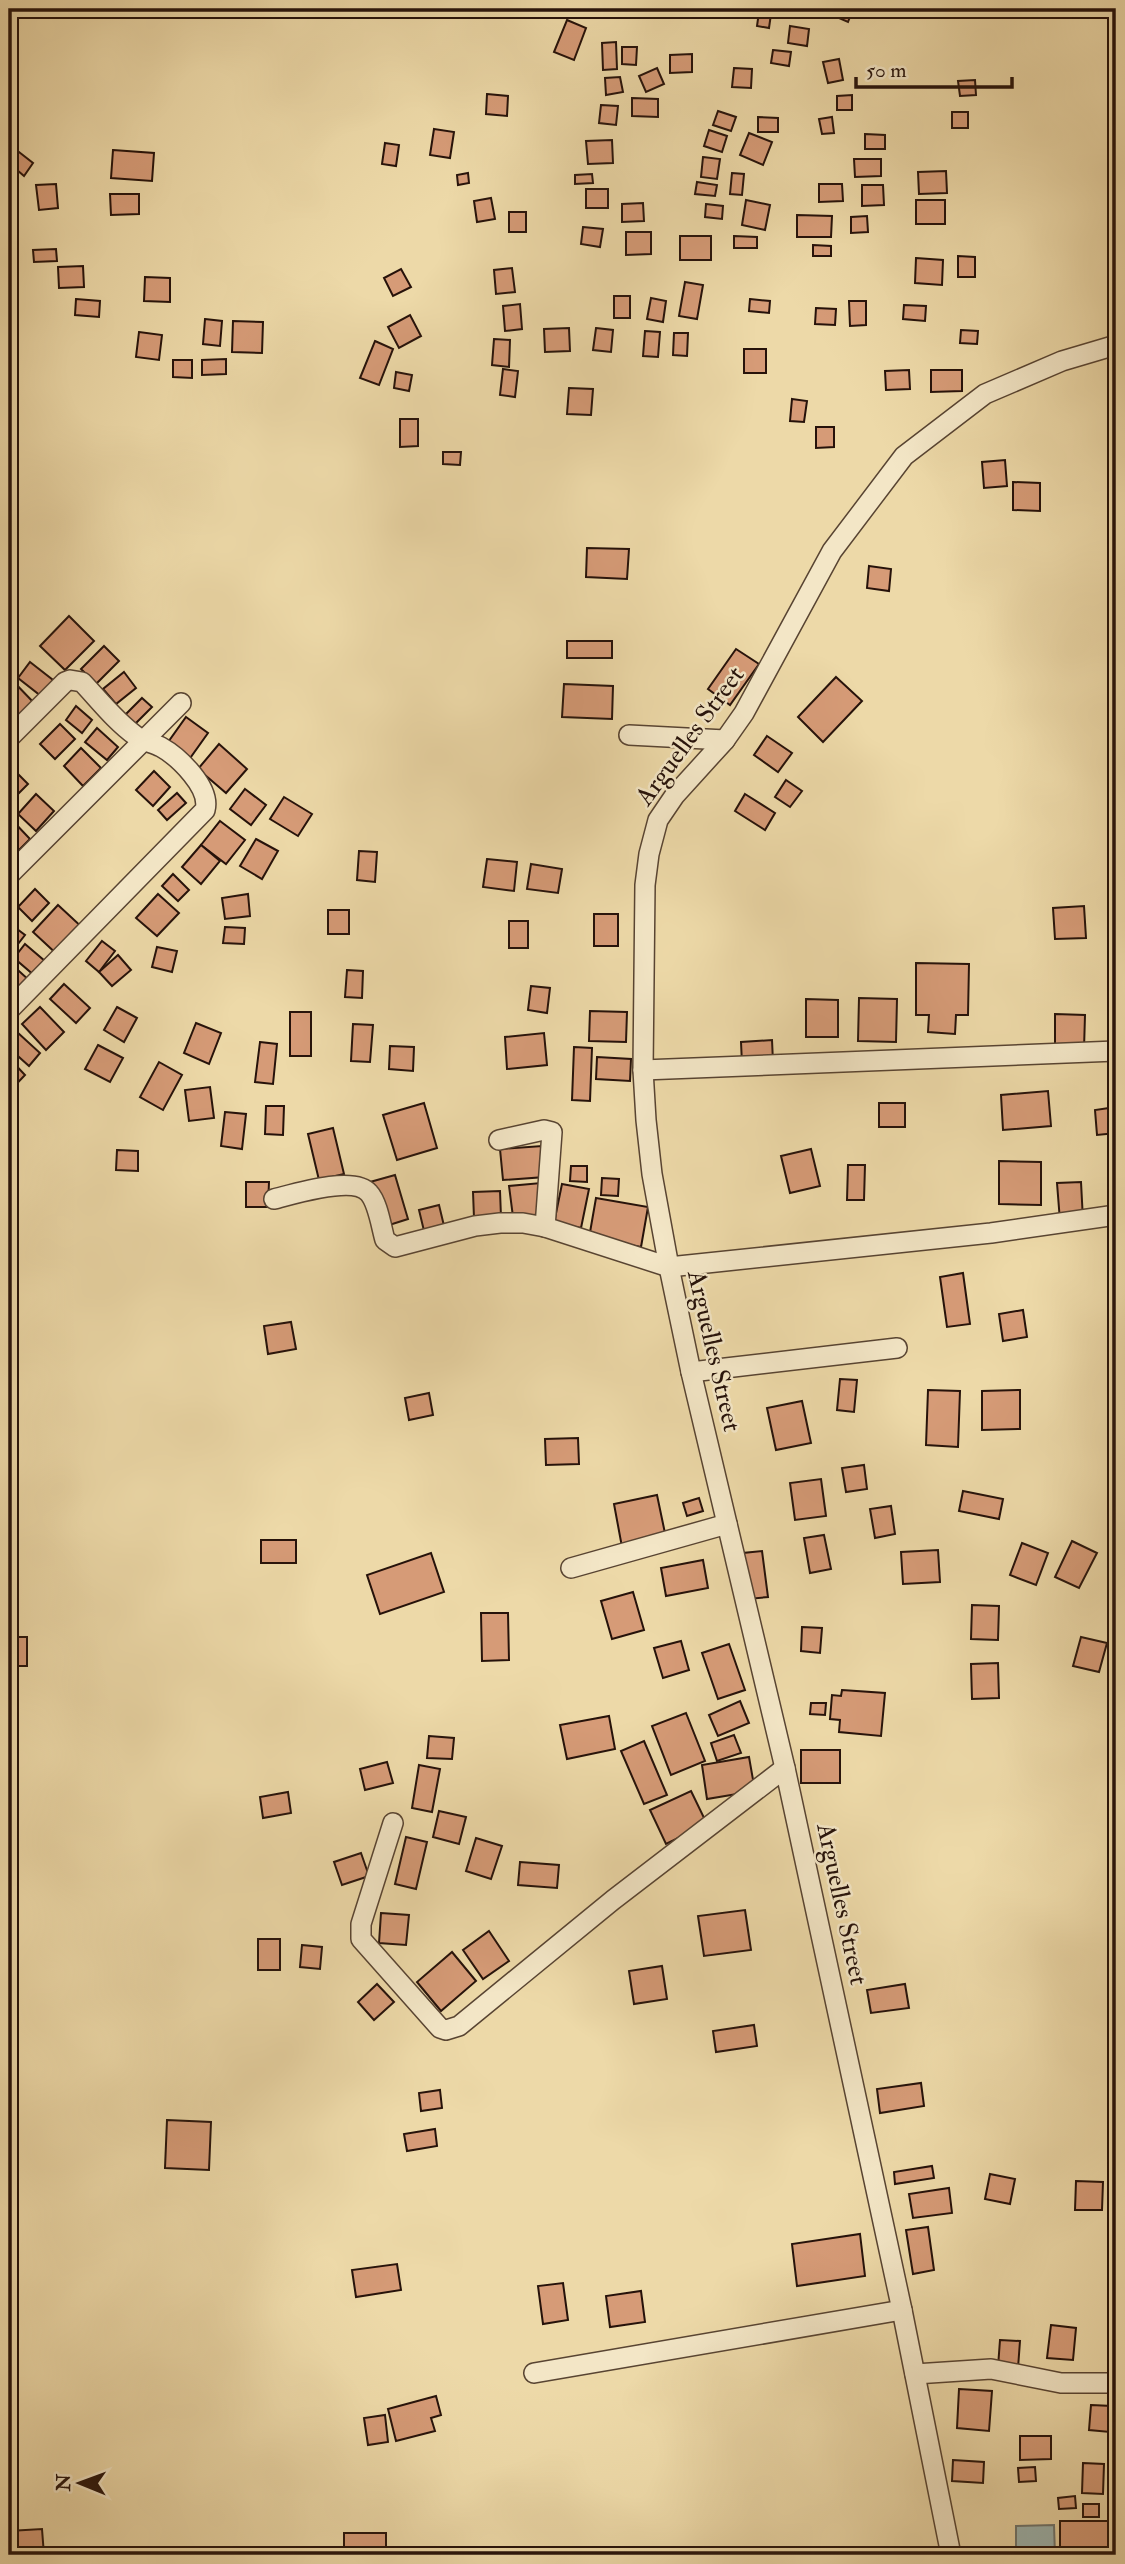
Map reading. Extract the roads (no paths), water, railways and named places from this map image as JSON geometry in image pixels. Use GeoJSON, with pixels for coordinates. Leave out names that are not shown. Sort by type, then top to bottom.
{"type":"FeatureCollection","features":[{"type":"Feature","properties":{"kind":"street","name":"Arguelles Street"},"geometry":{"type":"LineString","coordinates":[[951,2555],[902,2310],[785,1768],[668,1267],[652,1174],[643,1070],[645,886],[649,854],[658,820],[675,795],[725,740],[744,713],[832,551],[904,456],[985,394],[1062,361],[1116,345]]}},
{"type":"Feature","properties":{"kind":"street"},"geometry":{"type":"LineString","coordinates":[[9,738],[65,682],[82,682],[129,730],[181,762],[204,790],[206,797],[205,810],[9,1010]]}},
{"type":"Feature","properties":{"kind":"street"},"geometry":{"type":"LineString","coordinates":[[9,875],[181,702]]}},
{"type":"Feature","properties":{"kind":"street"},"geometry":{"type":"LineString","coordinates":[[629,735],[725,740]]}},
{"type":"Feature","properties":{"kind":"street"},"geometry":{"type":"LineString","coordinates":[[643,1070],[1116,1051]]}},
{"type":"Feature","properties":{"kind":"street"},"geometry":{"type":"LineString","coordinates":[[499,1140],[544,1130],[552,1132],[545,1227]]}},
{"type":"Feature","properties":{"kind":"street"},"geometry":{"type":"LineString","coordinates":[[274,1199],[340,1185],[362,1188],[370,1193],[374,1202],[385,1240],[395,1247],[475,1226],[523,1223],[545,1227],[668,1267],[991,1233],[1116,1215]]}},
{"type":"Feature","properties":{"kind":"street"},"geometry":{"type":"LineString","coordinates":[[691,1372],[897,1348]]}},
{"type":"Feature","properties":{"kind":"street"},"geometry":{"type":"LineString","coordinates":[[571,1568],[727,1524]]}},
{"type":"Feature","properties":{"kind":"street"},"geometry":{"type":"LineString","coordinates":[[393,1823],[361,1924],[361,1939],[440,2028],[446,2030],[459,2026],[613,1900],[785,1768]]}},
{"type":"Feature","properties":{"kind":"street"},"geometry":{"type":"LineString","coordinates":[[534,2372],[902,2310]]}},
{"type":"Feature","properties":{"kind":"street"},"geometry":{"type":"LineString","coordinates":[[915,2374],[991,2369],[1062,2383],[1116,2383]]}},
{"type":"Feature","properties":{"kind":"water"},"geometry":{"type":"Polygon","coordinates":[[[1054,2525],[1055,2555],[1016,2555],[1016,2526],[1054,2525]]]}}]}
